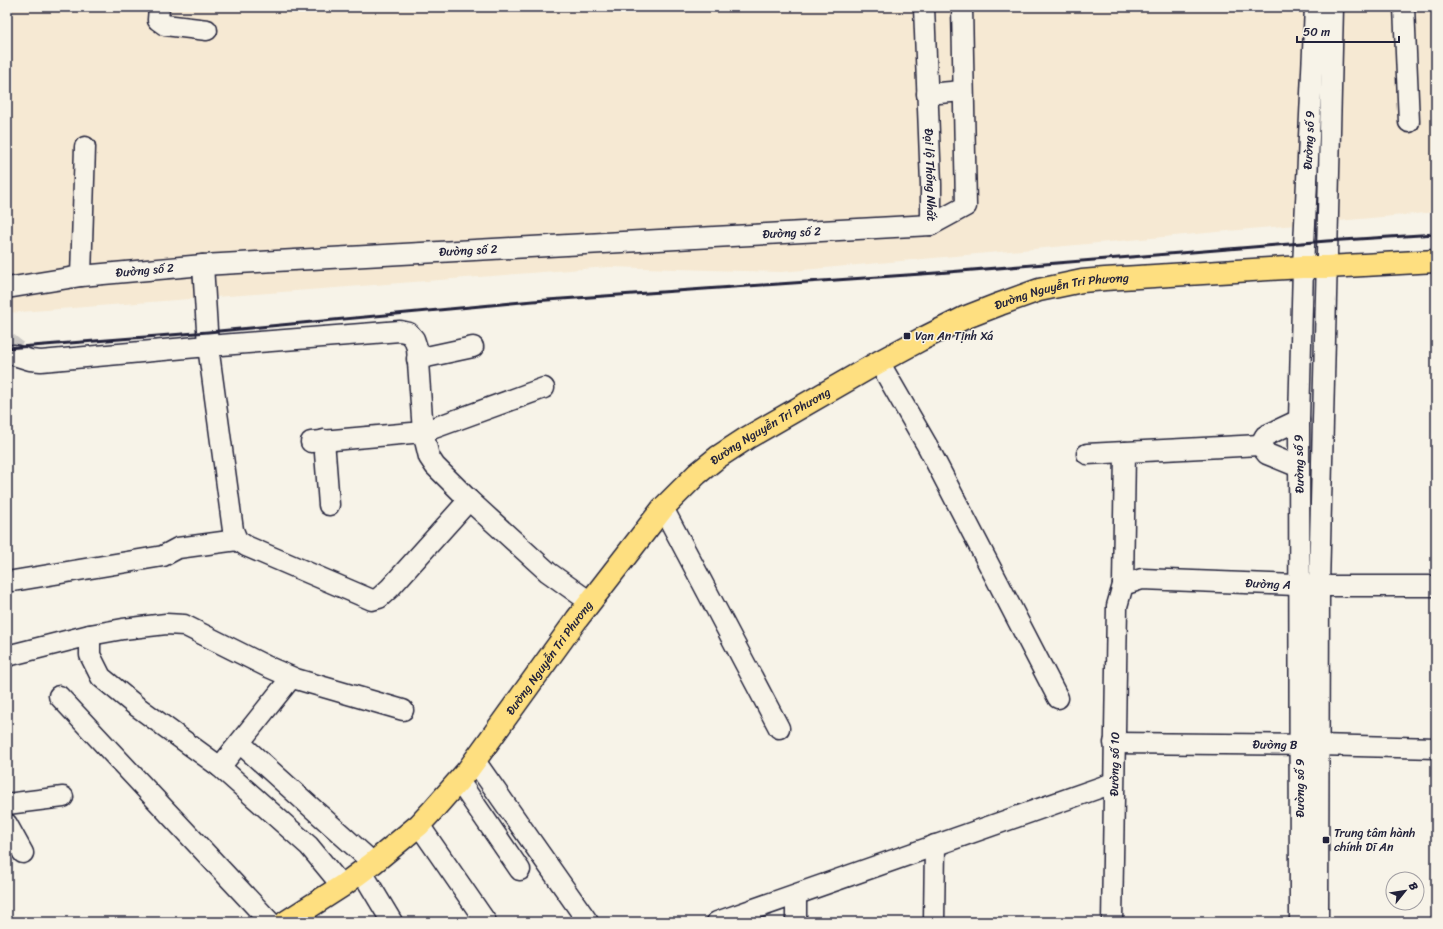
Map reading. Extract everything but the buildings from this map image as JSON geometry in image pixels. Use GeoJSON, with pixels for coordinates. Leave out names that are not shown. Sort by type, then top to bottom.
{"type":"FeatureCollection","features":[{"type":"Feature","properties":{"kind":"main road","name":"Đường Nguyễn Tri Phương"},"geometry":{"type":"LineString","coordinates":[[286,922],[368,868],[419,825],[459,781],[590,602],[663,508],[698,474],[732,447],[879,362],[932,334],[982,311],[1019,297],[1060,285],[1105,279],[1303,267],[1436,261]]}},
{"type":"Feature","properties":{"kind":"street"},"geometry":{"type":"LineString","coordinates":[[159,7],[158,20],[165,26],[207,30]]}},
{"type":"Feature","properties":{"kind":"street","name":"Đại lộ Thống Nhất"},"geometry":{"type":"LineString","coordinates":[[924,7],[931,225],[966,206],[962,7]]}},
{"type":"Feature","properties":{"kind":"street","name":"Đường số 9"},"geometry":{"type":"LineString","coordinates":[[1310,585],[1299,467],[1299,420],[1303,267],[1315,7]]}},
{"type":"Feature","properties":{"kind":"street","name":"Đường số 9"},"geometry":{"type":"LineString","coordinates":[[1300,922],[1309,745],[1310,585],[1327,267],[1332,7]]}},
{"type":"Feature","properties":{"kind":"street"},"geometry":{"type":"LineString","coordinates":[[1404,7],[1409,122]]}},
{"type":"Feature","properties":{"kind":"street"},"geometry":{"type":"LineString","coordinates":[[927,94],[963,91]]}},
{"type":"Feature","properties":{"kind":"street"},"geometry":{"type":"LineString","coordinates":[[81,276],[85,147]]}},
{"type":"Feature","properties":{"kind":"street","name":"Đường số 2"},"geometry":{"type":"LineString","coordinates":[[7,288],[81,276],[203,265],[931,225]]}},
{"type":"Feature","properties":{"kind":"street"},"geometry":{"type":"LineString","coordinates":[[203,265],[208,346],[233,530],[237,540],[246,546],[372,600],[379,598],[390,588],[469,500]]}},
{"type":"Feature","properties":{"kind":"street"},"geometry":{"type":"LineString","coordinates":[[17,354],[30,360],[41,361],[208,346],[400,332],[409,333],[414,339],[417,348],[423,432],[426,449],[432,462],[469,500],[548,572],[590,602]]}},
{"type":"Feature","properties":{"kind":"street"},"geometry":{"type":"LineString","coordinates":[[417,359],[473,347]]}},
{"type":"Feature","properties":{"kind":"street"},"geometry":{"type":"LineString","coordinates":[[879,362],[928,447],[1058,698]]}},
{"type":"Feature","properties":{"kind":"street"},"geometry":{"type":"LineString","coordinates":[[330,505],[317,441],[423,432],[544,388]]}},
{"type":"Feature","properties":{"kind":"street"},"geometry":{"type":"LineString","coordinates":[[1260,445],[1265,436],[1299,420]]}},
{"type":"Feature","properties":{"kind":"street"},"geometry":{"type":"LineString","coordinates":[[1087,454],[1260,445]]}},
{"type":"Feature","properties":{"kind":"street"},"geometry":{"type":"LineString","coordinates":[[1260,445],[1267,454],[1299,467]]}},
{"type":"Feature","properties":{"kind":"street"},"geometry":{"type":"LineString","coordinates":[[1123,585],[1125,452]]}},
{"type":"Feature","properties":{"kind":"street"},"geometry":{"type":"LineString","coordinates":[[663,508],[779,728]]}},
{"type":"Feature","properties":{"kind":"street"},"geometry":{"type":"LineString","coordinates":[[7,582],[163,556],[178,548],[237,540]]}},
{"type":"Feature","properties":{"kind":"street","name":"Đường A"},"geometry":{"type":"LineString","coordinates":[[1123,585],[1142,579],[1310,585],[1436,586]]}},
{"type":"Feature","properties":{"kind":"street","name":"Đường số 10"},"geometry":{"type":"LineString","coordinates":[[1112,922],[1117,606],[1123,585]]}},
{"type":"Feature","properties":{"kind":"street"},"geometry":{"type":"LineString","coordinates":[[7,656],[90,635],[166,624],[184,625],[291,678],[403,710]]}},
{"type":"Feature","properties":{"kind":"street"},"geometry":{"type":"LineString","coordinates":[[90,635],[90,655],[101,677],[135,705],[220,767],[310,846],[342,886]]}},
{"type":"Feature","properties":{"kind":"street"},"geometry":{"type":"LineString","coordinates":[[220,767],[291,678]]}},
{"type":"Feature","properties":{"kind":"street"},"geometry":{"type":"LineString","coordinates":[[59,696],[270,922]]}},
{"type":"Feature","properties":{"kind":"street"},"geometry":{"type":"LineString","coordinates":[[240,743],[368,868],[392,922]]}},
{"type":"Feature","properties":{"kind":"street","name":"Đường B"},"geometry":{"type":"LineString","coordinates":[[1114,743],[1436,748]]}},
{"type":"Feature","properties":{"kind":"street","name":"Đường số 9"},"geometry":{"type":"LineString","coordinates":[[1309,745],[1318,922]]}},
{"type":"Feature","properties":{"kind":"street"},"geometry":{"type":"LineString","coordinates":[[474,761],[588,922]]}},
{"type":"Feature","properties":{"kind":"street"},"geometry":{"type":"LineString","coordinates":[[459,781],[520,870]]}},
{"type":"Feature","properties":{"kind":"street"},"geometry":{"type":"LineString","coordinates":[[717,922],[1113,783]]}},
{"type":"Feature","properties":{"kind":"street"},"geometry":{"type":"LineString","coordinates":[[7,804],[63,797]]}},
{"type":"Feature","properties":{"kind":"street"},"geometry":{"type":"LineString","coordinates":[[7,824],[23,853]]}},
{"type":"Feature","properties":{"kind":"street"},"geometry":{"type":"LineString","coordinates":[[419,825],[486,922]]}},
{"type":"Feature","properties":{"kind":"street"},"geometry":{"type":"LineString","coordinates":[[934,922],[935,846]]}},
{"type":"Feature","properties":{"kind":"street"},"geometry":{"type":"LineString","coordinates":[[796,895],[796,922]]}},
{"type":"Feature","properties":{"kind":"shaded area"},"geometry":{"type":"Polygon","coordinates":[[[7,7],[1436,7],[1436,212],[781,272],[609,267],[7,313],[7,7]]]}},
{"type":"Feature","properties":{"kind":"tunnel"},"geometry":{"type":"LineString","coordinates":[[7,342],[17,350]]}},
{"type":"Feature","properties":{"kind":"railway"},"geometry":{"type":"LineString","coordinates":[[7,348],[208,332],[533,301],[936,273],[1327,241],[1436,234]]}},
{"type":"Feature","properties":{"kind":"place","name":"Vạn An Tịnh Xá"},"geometry":{"type":"Point","coordinates":[907,336]}},
{"type":"Feature","properties":{"kind":"place","name":"Trung tâm hành chính Dĩ An"},"geometry":{"type":"Point","coordinates":[1326,840]}}]}
